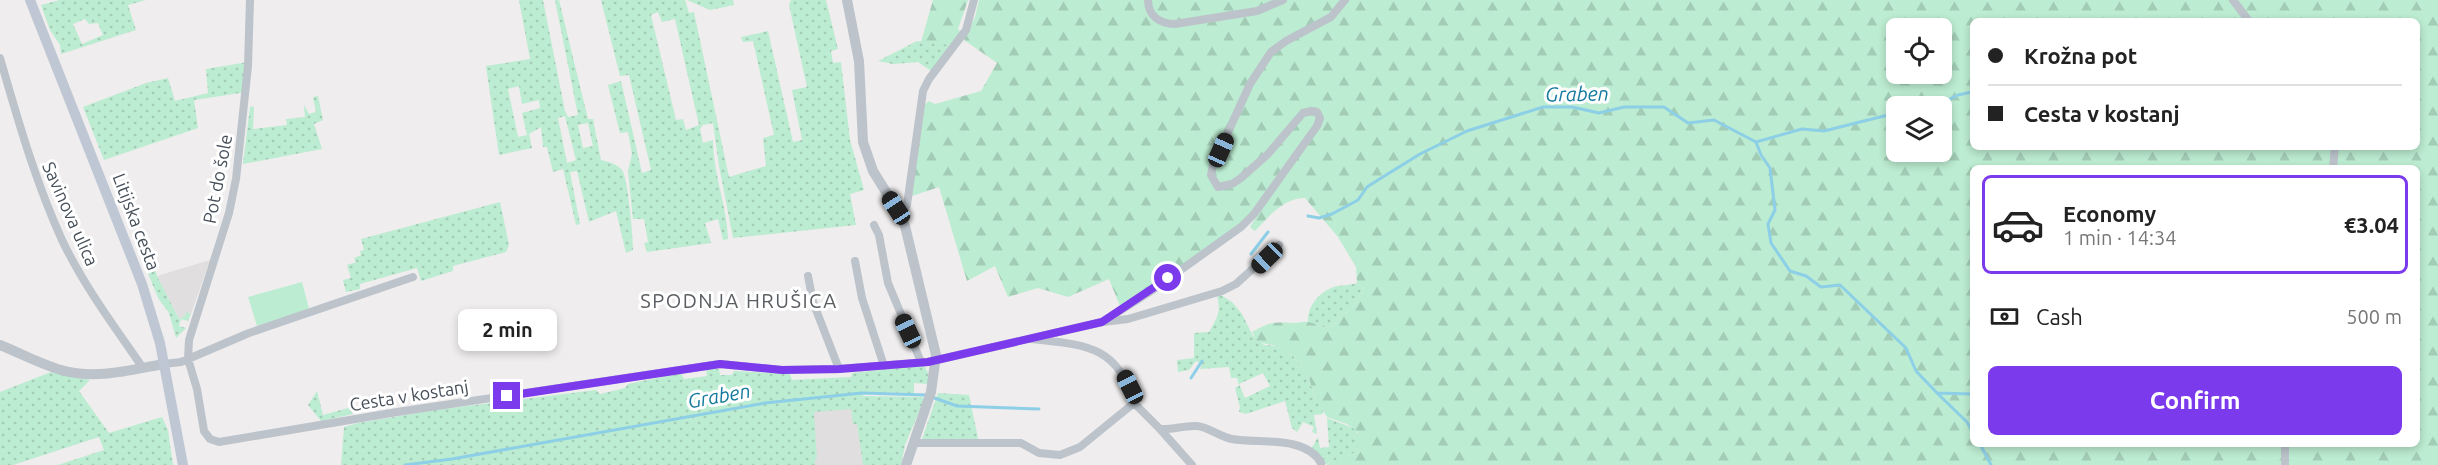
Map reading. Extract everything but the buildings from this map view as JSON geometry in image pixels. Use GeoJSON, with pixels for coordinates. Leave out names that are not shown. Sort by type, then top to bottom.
{"type":"FeatureCollection","features":[{"type":"Feature","properties":{"kind":"main road","name":"Litijska cesta"},"geometry":{"type":"LineString","coordinates":[[30,0],[134,261],[155,325],[183,465]]}},
{"type":"Feature","properties":{"kind":"street","name":"Pot do šole"},"geometry":{"type":"LineString","coordinates":[[188,359],[189,340],[229,213],[236,179],[248,66],[250,0]]}},
{"type":"Feature","properties":{"kind":"street"},"geometry":{"type":"LineString","coordinates":[[847,0],[859,61],[863,142],[873,171],[901,217],[908,236],[935,341],[936,360],[930,396],[906,465]]}},
{"type":"Feature","properties":{"kind":"street"},"geometry":{"type":"LineString","coordinates":[[901,217],[907,205],[923,92],[929,79],[966,30],[974,0]]}},
{"type":"Feature","properties":{"kind":"street"},"geometry":{"type":"LineString","coordinates":[[1148,0],[1149,10],[1163,24],[1257,11],[1283,0]]}},
{"type":"Feature","properties":{"kind":"street"},"geometry":{"type":"LineString","coordinates":[[1102,322],[1154,289],[1241,227],[1254,214],[1320,120],[1317,112],[1303,113],[1268,154],[1232,184],[1218,187],[1211,175],[1213,165],[1250,84],[1271,52],[1286,41],[1331,17],[1345,0]]}},
{"type":"Feature","properties":{"kind":"street"},"geometry":{"type":"LineString","coordinates":[[2233,0],[2247,18]]}},
{"type":"Feature","properties":{"kind":"street","name":"Savinova ulica"},"geometry":{"type":"LineString","coordinates":[[0,58],[29,158],[63,241],[98,303],[143,368]]}},
{"type":"Feature","properties":{"kind":"street"},"geometry":{"type":"LineString","coordinates":[[2333,165],[2335,150]]}},
{"type":"Feature","properties":{"kind":"street"},"geometry":{"type":"LineString","coordinates":[[874,225],[879,235],[888,284],[921,362]]}},
{"type":"Feature","properties":{"kind":"street","name":"Cesta v kostanj"},"geometry":{"type":"LineString","coordinates":[[188,359],[196,382],[204,431],[210,439],[219,442],[396,412],[720,364],[782,370],[839,369],[936,360],[973,353],[1024,338],[1128,319],[1222,291],[1236,284],[1254,270],[1279,245]]}},
{"type":"Feature","properties":{"kind":"street"},"geometry":{"type":"LineString","coordinates":[[855,261],[862,297],[884,366]]}},
{"type":"Feature","properties":{"kind":"street"},"geometry":{"type":"LineString","coordinates":[[808,276],[813,302],[839,369]]}},
{"type":"Feature","properties":{"kind":"street"},"geometry":{"type":"LineString","coordinates":[[0,345],[46,365],[73,373],[105,374],[143,368],[188,359],[249,333],[413,277]]}},
{"type":"Feature","properties":{"kind":"street"},"geometry":{"type":"LineString","coordinates":[[1024,338],[1075,344],[1106,356],[1119,367],[1130,387],[1134,404],[1192,465]]}},
{"type":"Feature","properties":{"kind":"street"},"geometry":{"type":"LineString","coordinates":[[914,443],[1021,443],[1039,453],[1060,455],[1080,447],[1134,404]]}},
{"type":"Feature","properties":{"kind":"street"},"geometry":{"type":"LineString","coordinates":[[1160,429],[1199,426],[1230,439],[1274,440],[1317,455],[1321,463]]}},
{"type":"Feature","properties":{"kind":"street"},"geometry":{"type":"LineString","coordinates":[[2284,447],[2285,465]]}},
{"type":"Feature","properties":{"kind":"shaded area"},"geometry":{"type":"Polygon","coordinates":[[[210,260],[191,314],[186,313],[179,319],[157,276],[210,260]]]}},
{"type":"Feature","properties":{"kind":"shaded area"},"geometry":{"type":"Polygon","coordinates":[[[858,397],[863,465],[811,465],[807,402],[858,397]]]}},
{"type":"Feature","properties":{"kind":"green space"},"geometry":{"type":"Polygon","coordinates":[[[60,0],[146,0],[128,5],[136,30],[61,54],[60,45],[50,30],[41,5],[60,0]],[[85,19],[73,24],[82,44],[103,35],[98,23],[89,24],[85,19]]]}},
{"type":"Feature","properties":{"kind":"green space"},"geometry":{"type":"Polygon","coordinates":[[[519,0],[543,0],[565,111],[568,117],[578,115],[555,0],[559,0],[588,119],[593,119],[601,160],[618,166],[624,175],[630,208],[633,250],[626,253],[616,211],[589,222],[577,171],[570,172],[580,224],[576,225],[563,169],[553,172],[547,147],[543,147],[541,127],[529,134],[532,148],[499,155],[486,66],[530,59],[519,0]],[[519,86],[508,89],[518,137],[527,135],[522,113],[540,108],[539,100],[522,104],[519,86]],[[565,116],[558,118],[567,163],[576,160],[565,116]],[[588,123],[578,125],[583,148],[593,146],[588,123]]]}},
{"type":"Feature","properties":{"kind":"green space"},"geometry":{"type":"Polygon","coordinates":[[[601,0],[685,0],[689,13],[694,12],[729,177],[766,166],[763,138],[774,135],[753,41],[743,42],[741,37],[768,31],[793,142],[802,140],[792,90],[807,87],[789,5],[791,0],[826,0],[838,49],[831,51],[833,63],[841,62],[850,140],[864,190],[850,194],[856,225],[733,238],[713,123],[703,125],[700,129],[703,143],[713,140],[728,239],[723,240],[718,219],[705,223],[711,243],[647,252],[644,243],[648,242],[644,219],[633,219],[628,171],[632,154],[628,132],[620,133],[608,85],[621,81],[642,173],[651,170],[629,75],[620,76],[601,0]],[[658,12],[651,15],[676,120],[683,119],[686,130],[699,125],[675,19],[662,22],[658,12]]]}},
{"type":"Feature","properties":{"kind":"green space"},"geometry":{"type":"Polygon","coordinates":[[[687,0],[733,0],[734,5],[710,10],[687,0]]]}},
{"type":"Feature","properties":{"kind":"green space"},"geometry":{"type":"Polygon","coordinates":[[[933,0],[968,0],[958,29],[962,33],[953,45],[921,42],[933,0]]]}},
{"type":"Feature","properties":{"kind":"green space"},"geometry":{"type":"Polygon","coordinates":[[[979,0],[2438,0],[2438,465],[1326,465],[1358,451],[1358,432],[1347,424],[1327,417],[1315,398],[1309,378],[1294,357],[1277,346],[1257,342],[1252,332],[1268,324],[1276,323],[1306,322],[1331,327],[1356,303],[1364,287],[1357,283],[1356,267],[1338,237],[1305,198],[1284,204],[1255,231],[1250,227],[1301,144],[1248,220],[1148,290],[1138,293],[1137,297],[1120,306],[1109,279],[1068,297],[1038,288],[1008,297],[995,266],[967,281],[939,187],[912,196],[923,106],[929,101],[935,104],[981,91],[997,63],[964,40],[975,17],[979,0]]]}},
{"type":"Feature","properties":{"kind":"green space"},"geometry":{"type":"Polygon","coordinates":[[[917,41],[953,45],[931,71],[918,62],[893,64],[878,61],[917,41]]]}},
{"type":"Feature","properties":{"kind":"green space"},"geometry":{"type":"Polygon","coordinates":[[[248,62],[247,92],[194,100],[198,128],[104,160],[83,107],[146,83],[168,78],[175,101],[208,93],[206,69],[248,62]]]}},
{"type":"Feature","properties":{"kind":"green space"},"geometry":{"type":"Polygon","coordinates":[[[318,96],[323,120],[314,124],[322,149],[243,164],[250,107],[254,106],[253,129],[287,125],[286,119],[305,117],[304,105],[309,114],[316,112],[313,97],[318,96]]]}},
{"type":"Feature","properties":{"kind":"green space"},"geometry":{"type":"Polygon","coordinates":[[[500,202],[509,245],[506,252],[453,266],[453,271],[421,281],[417,268],[360,284],[360,289],[346,292],[343,280],[351,278],[347,265],[356,262],[354,258],[361,255],[360,251],[364,250],[361,239],[500,202]]]}},
{"type":"Feature","properties":{"kind":"green space"},"geometry":{"type":"Polygon","coordinates":[[[150,252],[157,276],[179,319],[185,316],[186,312],[191,314],[188,321],[181,319],[179,326],[186,328],[176,338],[169,313],[158,298],[141,256],[150,252]]]}},
{"type":"Feature","properties":{"kind":"green space"},"geometry":{"type":"Polygon","coordinates":[[[302,282],[309,309],[257,326],[248,297],[302,282]]]}},
{"type":"Feature","properties":{"kind":"green space"},"geometry":{"type":"Polygon","coordinates":[[[1357,283],[1364,287],[1356,303],[1331,327],[1327,328],[1308,322],[1313,304],[1326,291],[1337,286],[1357,283]]]}},
{"type":"Feature","properties":{"kind":"green space"},"geometry":{"type":"Polygon","coordinates":[[[1217,295],[1232,302],[1242,314],[1253,336],[1264,345],[1277,346],[1294,357],[1309,378],[1315,398],[1322,407],[1323,414],[1314,415],[1317,434],[1312,432],[1314,427],[1303,422],[1297,432],[1292,428],[1285,401],[1246,414],[1239,412],[1240,407],[1235,388],[1239,386],[1237,378],[1231,378],[1229,367],[1200,369],[1202,364],[1196,361],[1189,370],[1178,372],[1177,360],[1194,358],[1194,333],[1209,332],[1212,327],[1218,314],[1217,295]],[[1263,373],[1239,384],[1245,398],[1270,386],[1263,373]]]}},
{"type":"Feature","properties":{"kind":"green space"},"geometry":{"type":"Polygon","coordinates":[[[925,367],[929,375],[928,384],[914,383],[914,393],[863,392],[863,396],[923,397],[924,400],[905,445],[901,465],[863,465],[857,424],[853,424],[851,409],[814,412],[817,459],[815,459],[815,465],[341,465],[344,427],[358,423],[435,410],[596,390],[600,394],[625,388],[628,384],[681,373],[684,379],[707,376],[706,369],[719,369],[720,375],[732,375],[734,371],[790,374],[792,380],[851,377],[852,373],[925,367]]]}},
{"type":"Feature","properties":{"kind":"green space"},"geometry":{"type":"Polygon","coordinates":[[[51,372],[90,380],[79,391],[109,433],[162,417],[168,430],[173,465],[58,465],[104,450],[99,437],[13,465],[0,465],[0,392],[51,372]]]}},
{"type":"Feature","properties":{"kind":"green space"},"geometry":{"type":"Polygon","coordinates":[[[317,391],[323,415],[352,407],[353,414],[321,421],[308,405],[317,391]]]}},
{"type":"Feature","properties":{"kind":"green space"},"geometry":{"type":"Polygon","coordinates":[[[938,393],[969,395],[979,443],[926,442],[922,439],[938,393]]]}},
{"type":"Feature","properties":{"kind":"green space"},"geometry":{"type":"Polygon","coordinates":[[[1327,418],[1356,429],[1360,441],[1359,451],[1324,465],[1310,451],[1318,437],[1320,448],[1329,447],[1327,418]]]}},
{"type":"Feature","properties":{"kind":"waterway","name":"Graben"},"geometry":{"type":"LineString","coordinates":[[1952,98],[1970,92]]}},
{"type":"Feature","properties":{"kind":"waterway","name":"Graben"},"geometry":{"type":"LineString","coordinates":[[1308,216],[1319,218],[1332,214],[1358,200],[1367,187],[1420,154],[1467,131],[1543,107],[1572,107],[1599,113],[1624,107],[1664,107],[1688,123],[1714,120],[1756,142],[1802,129],[1824,131],[1886,116]]}},
{"type":"Feature","properties":{"kind":"waterway"},"geometry":{"type":"LineString","coordinates":[[1756,142],[1770,168],[1775,210],[1768,224],[1771,243],[1790,271],[1806,276],[1821,287],[1840,285],[1906,348],[1916,371],[1937,393],[1970,394]]}},
{"type":"Feature","properties":{"kind":"waterway","name":"Graben"},"geometry":{"type":"LineString","coordinates":[[1251,254],[1268,232]]}},
{"type":"Feature","properties":{"kind":"waterway","name":"Graben"},"geometry":{"type":"LineString","coordinates":[[1191,378],[1202,361]]}},
{"type":"Feature","properties":{"kind":"waterway","name":"Graben"},"geometry":{"type":"LineString","coordinates":[[405,465],[452,459],[765,403],[862,393],[926,395],[957,406],[1039,409]]}},
{"type":"Feature","properties":{"kind":"waterway"},"geometry":{"type":"LineString","coordinates":[[1937,393],[1970,427]]}},
{"type":"Feature","properties":{"kind":"waterway"},"geometry":{"type":"LineString","coordinates":[[1982,447],[1991,465]]}},
{"type":"Feature","properties":{"kind":"district","name":"SPODNJA HRUŠICA"},"geometry":{"type":"Point","coordinates":[739,301]}},
{"type":"Feature","properties":{"kind":"route"},"geometry":{"type":"LineString","coordinates":[[507,396],[720,364],[782,370],[839,369],[928,362],[948,356],[973,353],[1024,338],[1102,322],[1168,278]]}}]}
